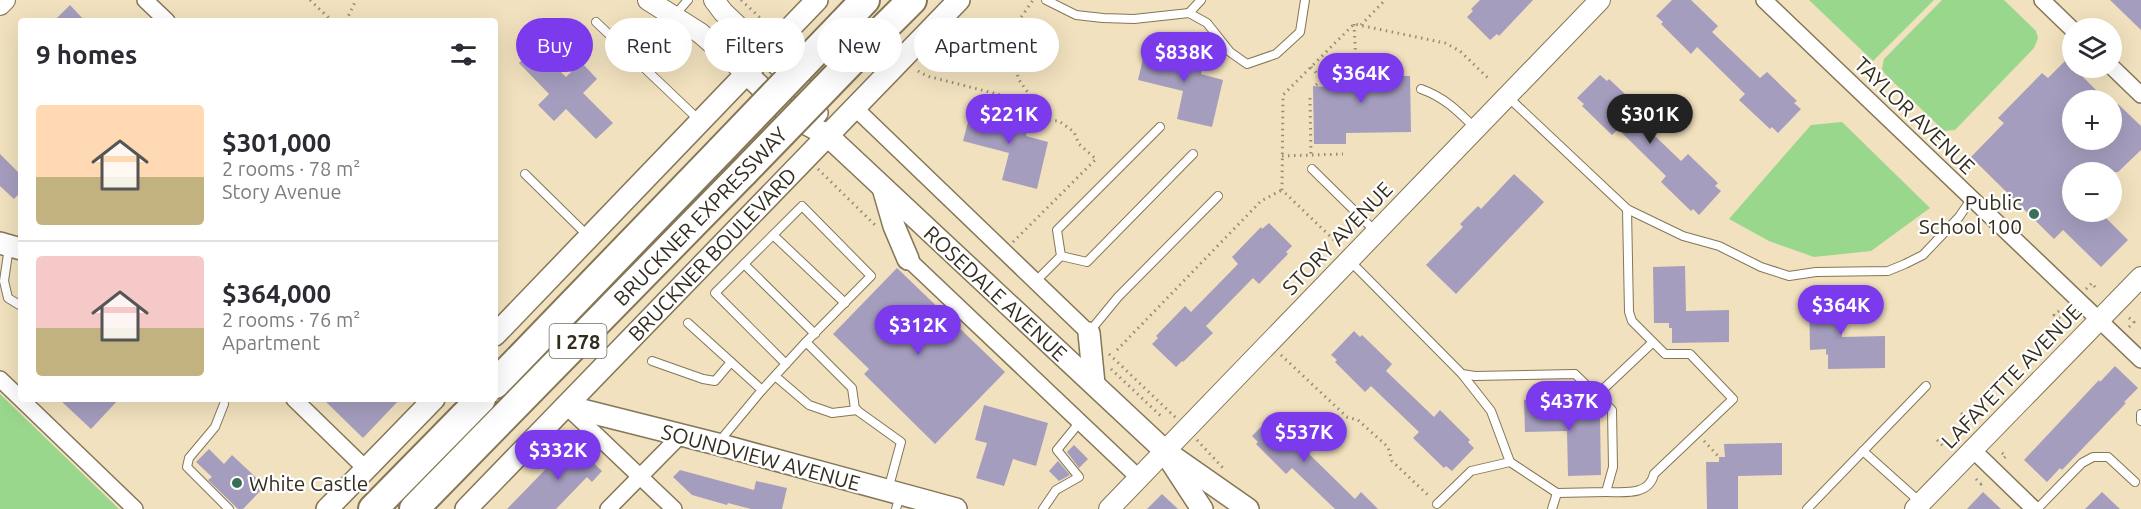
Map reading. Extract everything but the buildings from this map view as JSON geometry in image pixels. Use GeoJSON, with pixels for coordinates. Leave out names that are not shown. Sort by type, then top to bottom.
{"type":"FeatureCollection","features":[{"type":"Feature","properties":{"kind":"highway","name":"BRUCKNER EXPRESSWAY"},"geometry":{"type":"LineString","coordinates":[[498,381],[864,0]]}},
{"type":"Feature","properties":{"kind":"highway","name":"BRUCKNER EXPRESSWAY"},"geometry":{"type":"LineString","coordinates":[[414,509],[912,0]]}},
{"type":"Feature","properties":{"kind":"highway"},"geometry":{"type":"LineString","coordinates":[[438,509],[567,372],[743,172]]}},
{"type":"Feature","properties":{"kind":"highway"},"geometry":{"type":"LineString","coordinates":[[373,509],[478,402]]}},
{"type":"Feature","properties":{"kind":"main road"},"geometry":{"type":"LineString","coordinates":[[800,18],[817,0]]}},
{"type":"Feature","properties":{"kind":"main road","name":"BRUCKNER BOULEVARD"},"geometry":{"type":"LineString","coordinates":[[466,509],[959,0]]}},
{"type":"Feature","properties":{"kind":"main road","name":"ROSEDALE AVENUE"},"geometry":{"type":"LineString","coordinates":[[785,72],[810,96],[827,135]]}},
{"type":"Feature","properties":{"kind":"main road"},"geometry":{"type":"LineString","coordinates":[[498,332],[746,74]]}},
{"type":"Feature","properties":{"kind":"main road","name":"ROSEDALE AVENUE"},"geometry":{"type":"LineString","coordinates":[[746,74],[791,116],[827,135],[1165,452],[1248,509]]}},
{"type":"Feature","properties":{"kind":"main road"},"geometry":{"type":"LineString","coordinates":[[883,188],[894,226],[908,259]]}},
{"type":"Feature","properties":{"kind":"main road"},"geometry":{"type":"LineString","coordinates":[[1089,333],[1094,384]]}},
{"type":"Feature","properties":{"kind":"main road"},"geometry":{"type":"LineString","coordinates":[[327,509],[431,402]]}},
{"type":"Feature","properties":{"kind":"main road","name":"SOUNDVIEW AVENUE"},"geometry":{"type":"LineString","coordinates":[[566,406],[717,444],[895,498],[956,509]]}},
{"type":"Feature","properties":{"kind":"main road","name":"ROSEDALE AVENUE"},"geometry":{"type":"LineString","coordinates":[[1165,452],[1202,509]]}},
{"type":"Feature","properties":{"kind":"street"},"geometry":{"type":"LineString","coordinates":[[0,5],[5,0]]}},
{"type":"Feature","properties":{"kind":"street"},"geometry":{"type":"LineString","coordinates":[[145,0],[164,18]]}},
{"type":"Feature","properties":{"kind":"street","name":"ROSEDALE AVENUE"},"geometry":{"type":"LineString","coordinates":[[648,0],[700,33],[746,74]]}},
{"type":"Feature","properties":{"kind":"street","name":"ROSEDALE AVENUE"},"geometry":{"type":"LineString","coordinates":[[714,0],[729,18]]}},
{"type":"Feature","properties":{"kind":"street","name":"STORY AVENUE"},"geometry":{"type":"LineString","coordinates":[[1109,509],[1600,0]]}},
{"type":"Feature","properties":{"kind":"street","name":"TAYLOR AVENUE"},"geometry":{"type":"LineString","coordinates":[[1764,0],[2141,360]]}},
{"type":"Feature","properties":{"kind":"street"},"geometry":{"type":"LineString","coordinates":[[2042,0],[2062,19]]}},
{"type":"Feature","properties":{"kind":"street"},"geometry":{"type":"LineString","coordinates":[[2122,77],[2141,95]]}},
{"type":"Feature","properties":{"kind":"street","name":"ROSEDALE AVENUE"},"geometry":{"type":"LineString","coordinates":[[854,107],[1089,333]]}},
{"type":"Feature","properties":{"kind":"street","name":"ROSEDALE AVENUE"},"geometry":{"type":"LineString","coordinates":[[908,259],[1139,478]]}},
{"type":"Feature","properties":{"kind":"street","name":"LAFAYETTE AVENUE"},"geometry":{"type":"LineString","coordinates":[[1918,506],[2141,277]]}},
{"type":"Feature","properties":{"kind":"street"},"geometry":{"type":"LineString","coordinates":[[0,379],[18,396]]}},
{"type":"Feature","properties":{"kind":"street"},"geometry":{"type":"LineString","coordinates":[[24,402],[135,509]]}},
{"type":"Feature","properties":{"kind":"street"},"geometry":{"type":"LineString","coordinates":[[297,402],[366,469]]}},
{"type":"Feature","properties":{"kind":"street"},"geometry":{"type":"LineString","coordinates":[[566,406],[674,509]]}},
{"type":"Feature","properties":{"kind":"street"},"geometry":{"type":"LineString","coordinates":[[608,509],[680,436]]}},
{"type":"Feature","properties":{"kind":"street"},"geometry":{"type":"LineString","coordinates":[[1972,449],[2036,509]]}},
{"type":"Feature","properties":{"kind":"lane"},"geometry":{"type":"LineString","coordinates":[[674,16],[688,0]]}},
{"type":"Feature","properties":{"kind":"lane"},"geometry":{"type":"LineString","coordinates":[[1046,0],[1076,15],[1103,18],[1134,19],[1189,13],[1207,23],[1230,52],[1247,64],[1276,54],[1300,32],[1305,0]]}},
{"type":"Feature","properties":{"kind":"lane"},"geometry":{"type":"LineString","coordinates":[[1189,13],[1201,0]]}},
{"type":"Feature","properties":{"kind":"lane"},"geometry":{"type":"LineString","coordinates":[[596,22],[700,121]]}},
{"type":"Feature","properties":{"kind":"lane"},"geometry":{"type":"LineString","coordinates":[[1421,89],[1449,103],[1476,129]]}},
{"type":"Feature","properties":{"kind":"lane"},"geometry":{"type":"LineString","coordinates":[[1507,96],[1627,209],[1683,236],[1719,246],[1761,267],[1788,276],[1816,272],[1888,271],[1905,264],[1923,255],[1959,217],[1972,198]]}},
{"type":"Feature","properties":{"kind":"lane"},"geometry":{"type":"LineString","coordinates":[[1061,256],[1058,230],[1160,127]]}},
{"type":"Feature","properties":{"kind":"lane"},"geometry":{"type":"LineString","coordinates":[[1061,256],[1087,262],[1193,154]]}},
{"type":"Feature","properties":{"kind":"lane"},"geometry":{"type":"LineString","coordinates":[[1312,169],[1376,232]]}},
{"type":"Feature","properties":{"kind":"lane"},"geometry":{"type":"LineString","coordinates":[[525,174],[589,237]]}},
{"type":"Feature","properties":{"kind":"lane"},"geometry":{"type":"LineString","coordinates":[[1089,333],[1118,297],[1218,195]]}},
{"type":"Feature","properties":{"kind":"lane"},"geometry":{"type":"LineString","coordinates":[[717,444],[806,342],[871,276],[802,206],[715,293],[786,364]]}},
{"type":"Feature","properties":{"kind":"lane"},"geometry":{"type":"LineString","coordinates":[[1349,260],[1462,374],[1491,411],[1510,462],[1557,493],[1639,491],[1652,481],[1654,474],[1733,399],[1690,354],[1665,354],[1632,321],[1629,312],[1627,209]]}},
{"type":"Feature","properties":{"kind":"lane"},"geometry":{"type":"LineString","coordinates":[[773,235],[845,303]]}},
{"type":"Feature","properties":{"kind":"lane"},"geometry":{"type":"LineString","coordinates":[[10,246],[4,281],[8,298],[18,304]]}},
{"type":"Feature","properties":{"kind":"lane"},"geometry":{"type":"LineString","coordinates":[[1036,281],[1061,256]]}},
{"type":"Feature","properties":{"kind":"lane"},"geometry":{"type":"LineString","coordinates":[[744,264],[815,334]]}},
{"type":"Feature","properties":{"kind":"lane"},"geometry":{"type":"LineString","coordinates":[[688,323],[762,390]]}},
{"type":"Feature","properties":{"kind":"lane"},"geometry":{"type":"LineString","coordinates":[[806,342],[852,388],[855,409],[901,442],[895,498]]}},
{"type":"Feature","properties":{"kind":"lane"},"geometry":{"type":"LineString","coordinates":[[1597,396],[1652,343]]}},
{"type":"Feature","properties":{"kind":"lane"},"geometry":{"type":"LineString","coordinates":[[652,361],[703,379],[716,381],[731,362]]}},
{"type":"Feature","properties":{"kind":"lane"},"geometry":{"type":"LineString","coordinates":[[1462,374],[1475,376],[1575,374],[1612,410],[1612,467],[1606,492]]}},
{"type":"Feature","properties":{"kind":"lane"},"geometry":{"type":"LineString","coordinates":[[775,376],[809,405],[832,413],[857,410]]}},
{"type":"Feature","properties":{"kind":"lane"},"geometry":{"type":"LineString","coordinates":[[1807,509],[1926,386]]}},
{"type":"Feature","properties":{"kind":"lane"},"geometry":{"type":"LineString","coordinates":[[224,404],[214,427],[189,458],[187,467],[229,509]]}},
{"type":"Feature","properties":{"kind":"lane"},"geometry":{"type":"LineString","coordinates":[[2141,414],[2141,421]]}},
{"type":"Feature","properties":{"kind":"lane"},"geometry":{"type":"LineString","coordinates":[[1043,509],[1056,490],[1078,477],[1058,450],[1080,423]]}},
{"type":"Feature","properties":{"kind":"lane"},"geometry":{"type":"LineString","coordinates":[[1863,451],[1918,506]]}},
{"type":"Feature","properties":{"kind":"lane"},"geometry":{"type":"LineString","coordinates":[[2036,509],[2082,463],[2093,457],[2108,457],[2135,482]]}},
{"type":"Feature","properties":{"kind":"lane"},"geometry":{"type":"LineString","coordinates":[[1437,504],[1471,471],[1510,462]]}},
{"type":"Feature","properties":{"kind":"lane"},"geometry":{"type":"LineString","coordinates":[[1552,509],[1557,493]]}},
{"type":"Feature","properties":{"kind":"path"},"geometry":{"type":"LineString","coordinates":[[310,0],[329,18]]}},
{"type":"Feature","properties":{"kind":"path"},"geometry":{"type":"LineString","coordinates":[[348,18],[356,0]]}},
{"type":"Feature","properties":{"kind":"path"},"geometry":{"type":"LineString","coordinates":[[1012,243],[1096,159],[1079,144],[1074,132],[1059,121],[1041,120],[1036,104],[1019,80],[1006,39],[1033,0]]}},
{"type":"Feature","properties":{"kind":"path"},"geometry":{"type":"LineString","coordinates":[[1361,26],[1385,0]]}},
{"type":"Feature","properties":{"kind":"path"},"geometry":{"type":"LineString","coordinates":[[1354,24],[1445,44],[1460,51],[1489,79]]}},
{"type":"Feature","properties":{"kind":"path"},"geometry":{"type":"LineString","coordinates":[[1354,24],[1356,64]]}},
{"type":"Feature","properties":{"kind":"path"},"geometry":{"type":"LineString","coordinates":[[1334,240],[1282,190],[1283,95],[1354,24]]}},
{"type":"Feature","properties":{"kind":"path"},"geometry":{"type":"LineString","coordinates":[[1311,67],[1322,79]]}},
{"type":"Feature","properties":{"kind":"path"},"geometry":{"type":"LineString","coordinates":[[920,72],[927,76],[1036,104]]}},
{"type":"Feature","properties":{"kind":"path"},"geometry":{"type":"LineString","coordinates":[[1316,85],[1330,72]]}},
{"type":"Feature","properties":{"kind":"path"},"geometry":{"type":"LineString","coordinates":[[1310,99],[1312,169]]}},
{"type":"Feature","properties":{"kind":"path"},"geometry":{"type":"LineString","coordinates":[[1282,156],[1343,154]]}},
{"type":"Feature","properties":{"kind":"path"},"geometry":{"type":"LineString","coordinates":[[1118,350],[1261,201],[1282,190]]}},
{"type":"Feature","properties":{"kind":"path"},"geometry":{"type":"LineString","coordinates":[[2086,289],[2092,284],[2095,287]]}},
{"type":"Feature","properties":{"kind":"path"},"geometry":{"type":"LineString","coordinates":[[2059,311],[2054,315],[2061,319]]}},
{"type":"Feature","properties":{"kind":"path"},"geometry":{"type":"LineString","coordinates":[[2129,318],[2134,322],[2129,327]]}},
{"type":"Feature","properties":{"kind":"path"},"geometry":{"type":"LineString","coordinates":[[1268,344],[1347,417],[1358,420],[1388,447],[1392,460],[1437,504]]}},
{"type":"Feature","properties":{"kind":"path"},"geometry":{"type":"LineString","coordinates":[[1105,363],[1163,418]]}},
{"type":"Feature","properties":{"kind":"path"},"geometry":{"type":"LineString","coordinates":[[1961,413],[1970,421]]}},
{"type":"Feature","properties":{"kind":"path"},"geometry":{"type":"LineString","coordinates":[[1697,433],[1719,458]]}},
{"type":"Feature","properties":{"kind":"path"},"geometry":{"type":"LineString","coordinates":[[1937,440],[1943,446]]}},
{"type":"Feature","properties":{"kind":"path"},"geometry":{"type":"LineString","coordinates":[[2002,453],[2006,456]]}},
{"type":"Feature","properties":{"kind":"path"},"geometry":{"type":"LineString","coordinates":[[1976,479],[1981,484]]}},
{"type":"Feature","properties":{"kind":"green space"},"geometry":{"type":"Polygon","coordinates":[[[1809,0],[1934,0],[1873,61],[1809,0]]]}},
{"type":"Feature","properties":{"kind":"green space"},"geometry":{"type":"Polygon","coordinates":[[[1942,0],[2004,0],[2036,31],[2038,38],[2034,48],[1955,130],[1944,131],[1882,69],[1884,59],[1942,0]]]}},
{"type":"Feature","properties":{"kind":"green space"},"geometry":{"type":"Polygon","coordinates":[[[1842,122],[1930,208],[1871,251],[1814,257],[1769,241],[1729,219],[1811,125],[1842,122]]]}},
{"type":"Feature","properties":{"kind":"green space"},"geometry":{"type":"Polygon","coordinates":[[[0,394],[119,509],[0,509],[0,394]]]}},
{"type":"Feature","properties":{"kind":"place","name":"Public School 100"},"geometry":{"type":"Point","coordinates":[2034,214]}},
{"type":"Feature","properties":{"kind":"place","name":"White Castle"},"geometry":{"type":"Point","coordinates":[237,483]}}]}
